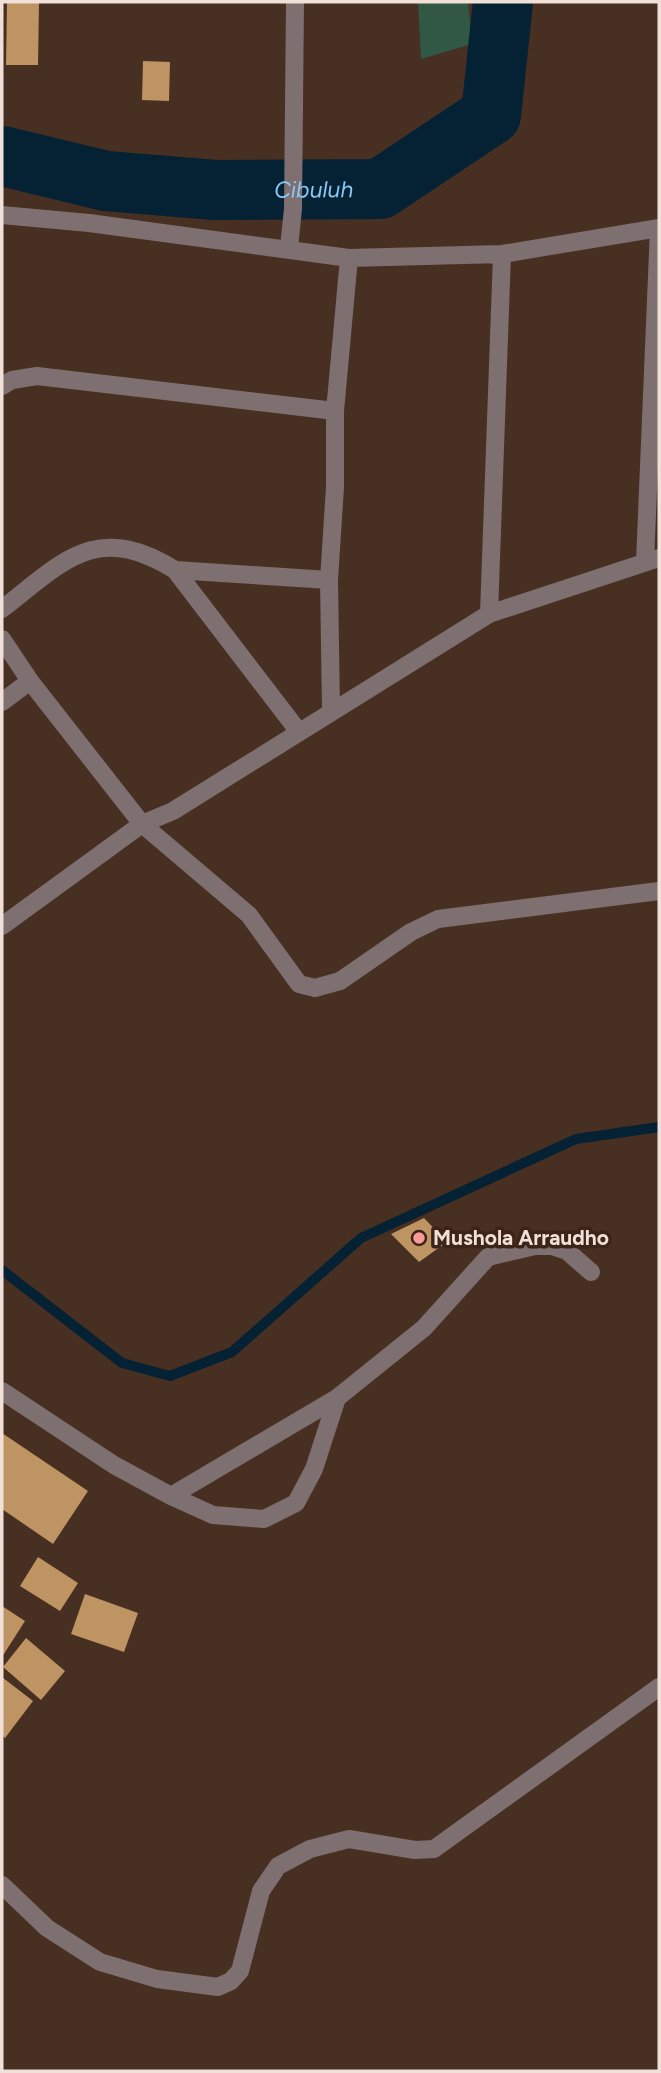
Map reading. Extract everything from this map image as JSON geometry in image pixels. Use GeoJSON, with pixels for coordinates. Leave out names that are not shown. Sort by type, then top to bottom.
{"type":"FeatureCollection","features":[{"type":"Feature","properties":{"kind":"street"},"geometry":{"type":"LineString","coordinates":[[289,248],[293,209],[296,2]]}},
{"type":"Feature","properties":{"kind":"street"},"geometry":{"type":"LineString","coordinates":[[2,215],[89,223],[349,258],[502,254],[659,228],[652,560],[489,614],[331,710],[173,811],[142,824],[2,926]]}},
{"type":"Feature","properties":{"kind":"street"},"geometry":{"type":"LineString","coordinates":[[489,614],[502,254]]}},
{"type":"Feature","properties":{"kind":"street"},"geometry":{"type":"LineString","coordinates":[[331,710],[328,580],[335,487],[335,411],[349,258]]}},
{"type":"Feature","properties":{"kind":"street"},"geometry":{"type":"LineString","coordinates":[[2,386],[12,380],[37,376],[335,411]]}},
{"type":"Feature","properties":{"kind":"street"},"geometry":{"type":"LineString","coordinates":[[2,609],[75,555],[100,546],[149,556],[175,570],[299,732]]}},
{"type":"Feature","properties":{"kind":"street"},"geometry":{"type":"LineString","coordinates":[[175,570],[328,580]]}},
{"type":"Feature","properties":{"kind":"street"},"geometry":{"type":"LineString","coordinates":[[2,639],[30,681],[142,824],[249,915],[299,984],[315,988],[341,981],[411,932],[438,919],[659,891]]}},
{"type":"Feature","properties":{"kind":"street"},"geometry":{"type":"LineString","coordinates":[[2,702],[30,681]]}},
{"type":"Feature","properties":{"kind":"street"},"geometry":{"type":"LineString","coordinates":[[171,1496],[337,1398],[424,1328],[488,1257],[524,1248],[552,1246],[567,1251],[591,1272]]}},
{"type":"Feature","properties":{"kind":"street"},"geometry":{"type":"LineString","coordinates":[[2,1391],[114,1465],[171,1496],[213,1515],[264,1520],[296,1503],[314,1469],[337,1398]]}},
{"type":"Feature","properties":{"kind":"street"},"geometry":{"type":"LineString","coordinates":[[2,1885],[47,1928],[100,1962],[157,1979],[218,1987],[231,1981],[240,1971],[261,1891],[278,1866],[310,1849],[349,1839],[415,1850],[434,1849],[659,1687]]}},
{"type":"Feature","properties":{"kind":"green space"},"geometry":{"type":"Polygon","coordinates":[[[418,2],[468,2],[472,44],[421,59],[418,2]]]}},
{"type":"Feature","properties":{"kind":"building"},"geometry":{"type":"Polygon","coordinates":[[[7,2],[39,2],[38,65],[6,65],[7,2]]]}},
{"type":"Feature","properties":{"kind":"building"},"geometry":{"type":"Polygon","coordinates":[[[143,61],[170,62],[169,101],[142,100],[143,61]]]}},
{"type":"Feature","properties":{"kind":"building","name":"Mushola Arraudho"},"geometry":{"type":"Polygon","coordinates":[[[424,1218],[447,1242],[419,1262],[391,1234],[424,1218]]]}},
{"type":"Feature","properties":{"kind":"building"},"geometry":{"type":"Polygon","coordinates":[[[2,1433],[88,1491],[53,1544],[2,1509],[2,1433]]]}},
{"type":"Feature","properties":{"kind":"building"},"geometry":{"type":"Polygon","coordinates":[[[38,1557],[78,1583],[60,1611],[20,1586],[38,1557]]]}},
{"type":"Feature","properties":{"kind":"building"},"geometry":{"type":"Polygon","coordinates":[[[85,1594],[138,1613],[124,1652],[71,1634],[85,1594]]]}},
{"type":"Feature","properties":{"kind":"building"},"geometry":{"type":"Polygon","coordinates":[[[2,1606],[25,1621],[2,1657],[2,1606]]]}},
{"type":"Feature","properties":{"kind":"building"},"geometry":{"type":"Polygon","coordinates":[[[26,1638],[65,1671],[41,1700],[3,1667],[26,1638]]]}},
{"type":"Feature","properties":{"kind":"building"},"geometry":{"type":"Polygon","coordinates":[[[2,1677],[33,1701],[5,1738],[2,1735],[2,1677]]]}},
{"type":"Feature","properties":{"kind":"waterway","name":"Cibuluh"},"geometry":{"type":"LineString","coordinates":[[2,156],[106,181],[215,190],[380,189],[491,115],[503,2]]}},
{"type":"Feature","properties":{"kind":"waterway"},"geometry":{"type":"LineString","coordinates":[[2,1270],[122,1363],[170,1376],[232,1352],[361,1238],[576,1139],[659,1127]]}},
{"type":"Feature","properties":{"kind":"place","name":"Mushola Arraudho"},"geometry":{"type":"Point","coordinates":[419,1238]}}]}
